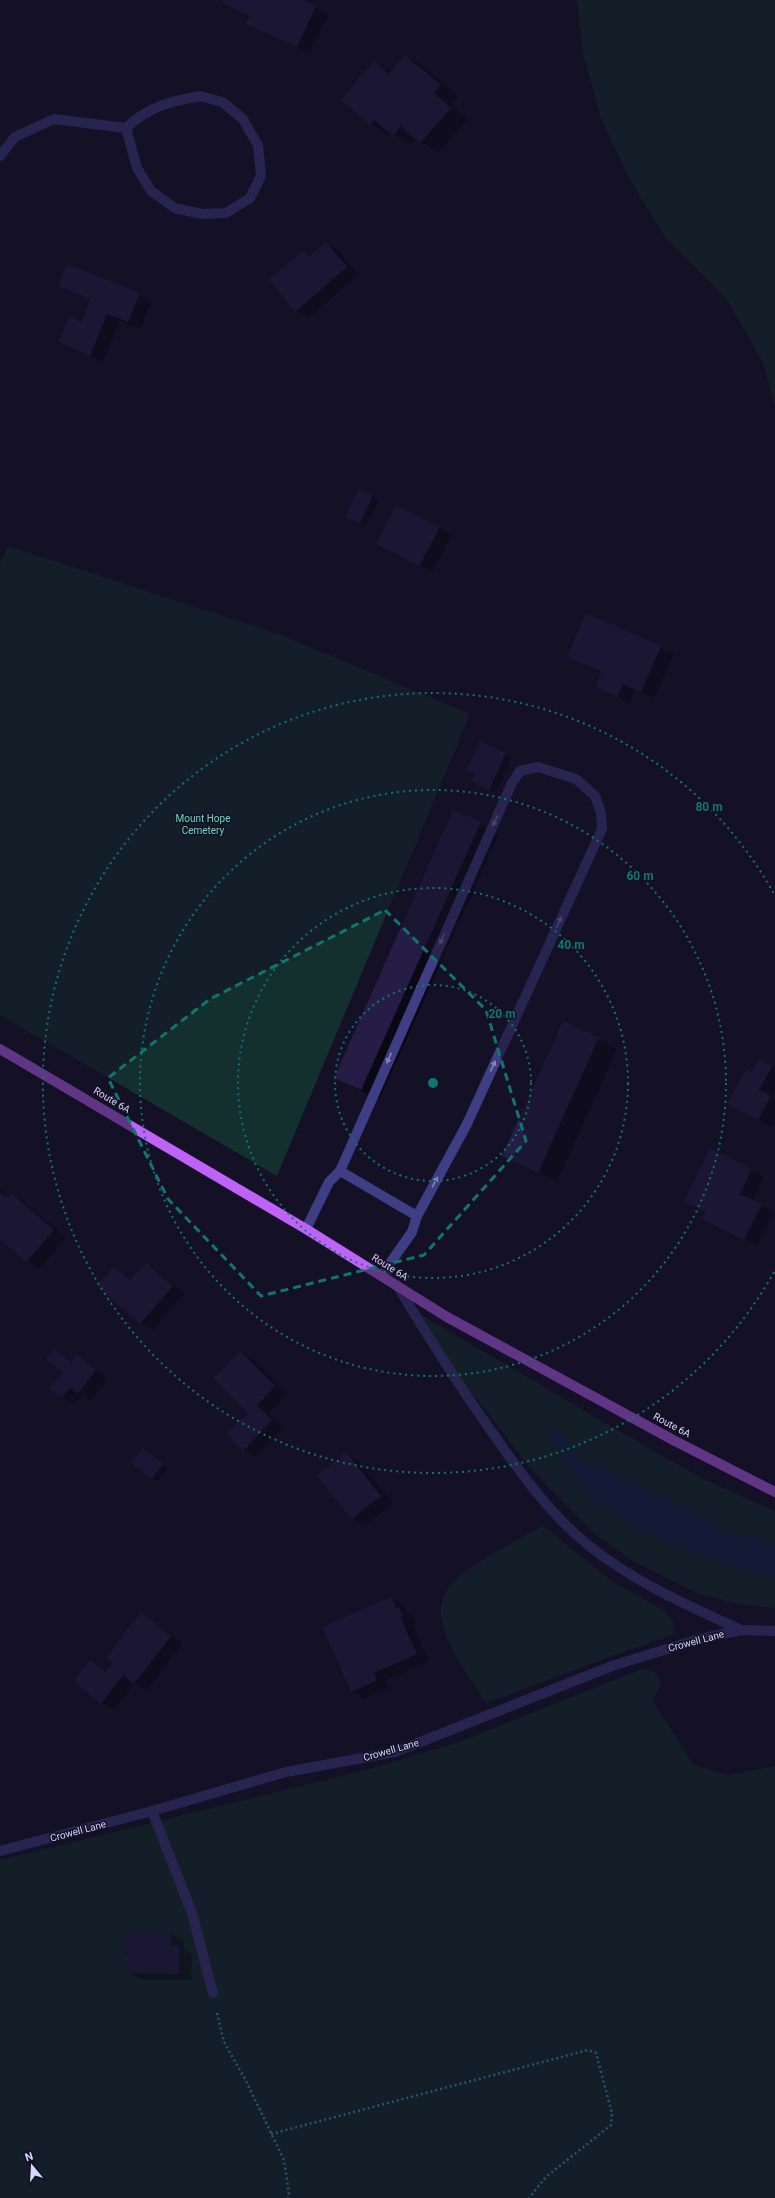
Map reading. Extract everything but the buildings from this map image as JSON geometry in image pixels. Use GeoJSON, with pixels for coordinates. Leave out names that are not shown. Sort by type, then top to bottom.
{"type":"FeatureCollection","features":[{"type":"Feature","properties":{"kind":"main road","name":"Route 6A"},"geometry":{"type":"LineString","coordinates":[[0,1049],[306,1229],[447,1317],[675,1441],[775,1492]]}},
{"type":"Feature","properties":{"kind":"street"},"geometry":{"type":"LineString","coordinates":[[0,156],[15,137],[54,119],[126,128],[142,114],[170,102],[200,96],[222,102],[242,118],[258,145],[261,176],[250,198],[226,213],[202,214],[175,208],[151,192],[137,168],[126,128]]}},
{"type":"Feature","properties":{"kind":"street"},"geometry":{"type":"LineString","coordinates":[[306,1229],[329,1182],[340,1170],[511,785],[520,771],[538,767],[576,779],[595,796],[601,813],[602,829],[467,1124],[417,1216],[412,1232],[381,1276]]}},
{"type":"Feature","properties":{"kind":"street"},"geometry":{"type":"LineString","coordinates":[[340,1170],[417,1216]]}},
{"type":"Feature","properties":{"kind":"street"},"geometry":{"type":"LineString","coordinates":[[397,1285],[449,1372],[514,1464],[552,1512],[588,1545],[632,1577],[677,1601],[741,1630]]}},
{"type":"Feature","properties":{"kind":"street","name":"Crowell Lane"},"geometry":{"type":"LineString","coordinates":[[0,1851],[152,1811],[286,1772],[395,1752],[612,1666],[699,1638],[741,1630],[775,1630]]}},
{"type":"Feature","properties":{"kind":"street"},"geometry":{"type":"LineString","coordinates":[[152,1811],[192,1913],[213,1993]]}},
{"type":"Feature","properties":{"kind":"path"},"geometry":{"type":"LineString","coordinates":[[213,1993],[224,2042],[245,2079],[284,2160],[289,2194],[288,2198]]}},
{"type":"Feature","properties":{"kind":"path"},"geometry":{"type":"LineString","coordinates":[[271,2134],[588,2050],[596,2053],[612,2113],[611,2125],[546,2177],[529,2198]]}},
{"type":"Feature","properties":{"kind":"highlighted area"},"geometry":{"type":"Polygon","coordinates":[[[385,910],[486,1010],[526,1141],[424,1255],[261,1296],[168,1199],[108,1078],[210,999],[385,910]]]}},
{"type":"Feature","properties":{"kind":"green space"},"geometry":{"type":"Polygon","coordinates":[[[577,0],[775,0],[775,406],[763,362],[727,300],[664,236],[630,180],[601,119],[583,52],[577,0]]]}},
{"type":"Feature","properties":{"kind":"green space","name":"Mount Hope Cemetery"},"geometry":{"type":"Polygon","coordinates":[[[8,546],[281,635],[470,714],[277,1176],[0,1015],[0,563],[8,546]]]}},
{"type":"Feature","properties":{"kind":"green space"},"geometry":{"type":"Polygon","coordinates":[[[418,1314],[655,1452],[710,1482],[775,1511],[775,1608],[744,1605],[699,1594],[633,1561],[595,1534],[529,1467],[486,1410],[415,1326],[413,1317],[418,1314]]]}},
{"type":"Feature","properties":{"kind":"green space"},"geometry":{"type":"Polygon","coordinates":[[[543,1526],[612,1581],[666,1612],[673,1623],[673,1635],[486,1703],[449,1643],[442,1618],[441,1605],[445,1593],[463,1574],[504,1547],[543,1526]]]}},
{"type":"Feature","properties":{"kind":"green space"},"geometry":{"type":"Polygon","coordinates":[[[642,1669],[655,1673],[658,1676],[660,1684],[653,1701],[693,1764],[727,1775],[775,1766],[775,2198],[0,2198],[0,1860],[355,1773],[462,1741],[642,1669]]]}},
{"type":"Feature","properties":{"kind":"water"},"geometry":{"type":"Polygon","coordinates":[[[549,1428],[564,1436],[578,1461],[596,1465],[652,1493],[692,1509],[728,1534],[763,1539],[775,1544],[775,1577],[729,1565],[672,1544],[626,1523],[594,1501],[552,1441],[548,1432],[549,1428]]]}}]}
